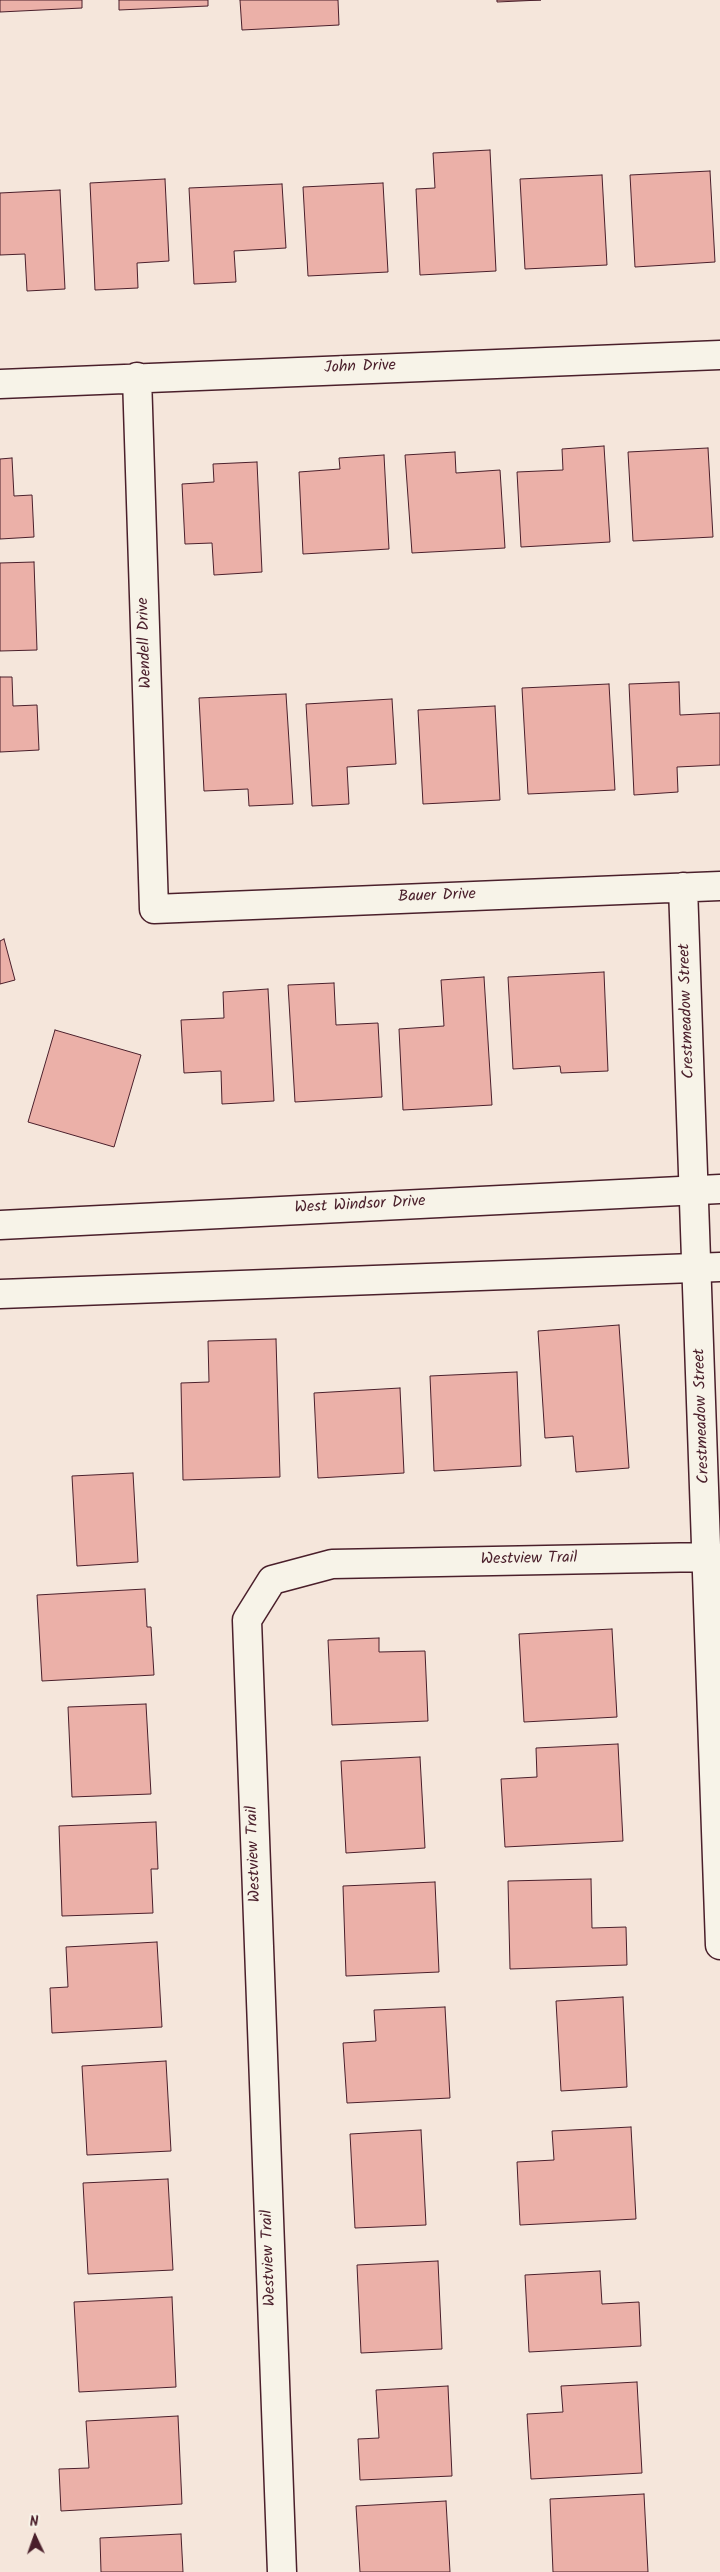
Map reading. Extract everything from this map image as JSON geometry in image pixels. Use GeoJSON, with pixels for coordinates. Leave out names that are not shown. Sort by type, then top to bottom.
{"type":"FeatureCollection","features":[{"type":"Feature","properties":{"kind":"street","name":"John Drive"},"geometry":{"type":"LineString","coordinates":[[0,384],[720,355]]}},
{"type":"Feature","properties":{"kind":"street","name":"Wendell Drive"},"geometry":{"type":"LineString","coordinates":[[137,377],[154,909]]}},
{"type":"Feature","properties":{"kind":"street","name":"Bauer Drive"},"geometry":{"type":"LineString","coordinates":[[154,909],[720,886]]}},
{"type":"Feature","properties":{"kind":"street","name":"Crestmeadow Street"},"geometry":{"type":"LineString","coordinates":[[683,887],[707,1189],[709,1268],[708,1557],[720,1944]]}},
{"type":"Feature","properties":{"kind":"street","name":"West Windsor Drive"},"geometry":{"type":"LineString","coordinates":[[0,1224],[707,1189]]}},
{"type":"Feature","properties":{"kind":"street"},"geometry":{"type":"LineString","coordinates":[[0,1294],[709,1268]]}},
{"type":"Feature","properties":{"kind":"street","name":"Westview Trail"},"geometry":{"type":"LineString","coordinates":[[282,2572],[247,1620],[272,1580],[332,1564],[708,1557]]}},
{"type":"Feature","properties":{"kind":"building"},"geometry":{"type":"Polygon","coordinates":[[[0,0],[82,0],[82,8],[0,12],[0,0]]]}},
{"type":"Feature","properties":{"kind":"building"},"geometry":{"type":"Polygon","coordinates":[[[119,0],[208,0],[208,6],[119,10],[119,0]]]}},
{"type":"Feature","properties":{"kind":"building"},"geometry":{"type":"Polygon","coordinates":[[[240,0],[338,0],[339,25],[242,30],[240,0]]]}},
{"type":"Feature","properties":{"kind":"building"},"geometry":{"type":"Polygon","coordinates":[[[497,0],[541,0],[497,2],[497,0]]]}},
{"type":"Feature","properties":{"kind":"building"},"geometry":{"type":"Polygon","coordinates":[[[490,150],[496,271],[420,275],[416,189],[435,188],[433,153],[490,150]]]}},
{"type":"Feature","properties":{"kind":"building"},"geometry":{"type":"Polygon","coordinates":[[[710,171],[715,262],[635,267],[630,175],[710,171]]]}},
{"type":"Feature","properties":{"kind":"building"},"geometry":{"type":"Polygon","coordinates":[[[602,175],[607,265],[525,269],[520,179],[602,175]]]}},
{"type":"Feature","properties":{"kind":"building"},"geometry":{"type":"Polygon","coordinates":[[[165,179],[169,261],[137,263],[138,288],[95,290],[90,183],[165,179]]]}},
{"type":"Feature","properties":{"kind":"building"},"geometry":{"type":"Polygon","coordinates":[[[383,183],[388,272],[308,276],[303,187],[383,183]]]}},
{"type":"Feature","properties":{"kind":"building"},"geometry":{"type":"Polygon","coordinates":[[[282,184],[286,248],[234,251],[236,282],[194,284],[189,188],[282,184]]]}},
{"type":"Feature","properties":{"kind":"building"},"geometry":{"type":"Polygon","coordinates":[[[60,190],[65,289],[27,291],[25,254],[0,255],[0,193],[60,190]]]}},
{"type":"Feature","properties":{"kind":"building"},"geometry":{"type":"Polygon","coordinates":[[[604,446],[610,542],[521,547],[517,472],[563,470],[562,449],[604,446]]]}},
{"type":"Feature","properties":{"kind":"building"},"geometry":{"type":"Polygon","coordinates":[[[708,448],[713,537],[633,541],[628,452],[708,448]]]}},
{"type":"Feature","properties":{"kind":"building"},"geometry":{"type":"Polygon","coordinates":[[[455,452],[456,473],[500,470],[505,548],[412,553],[405,455],[455,452]]]}},
{"type":"Feature","properties":{"kind":"building"},"geometry":{"type":"Polygon","coordinates":[[[384,455],[389,549],[303,554],[299,472],[340,469],[339,458],[384,455]]]}},
{"type":"Feature","properties":{"kind":"building"},"geometry":{"type":"Polygon","coordinates":[[[12,458],[14,496],[32,495],[34,537],[0,539],[0,459],[12,458]]]}},
{"type":"Feature","properties":{"kind":"building"},"geometry":{"type":"Polygon","coordinates":[[[257,462],[262,572],[214,575],[212,543],[185,544],[182,484],[214,482],[213,464],[257,462]]]}},
{"type":"Feature","properties":{"kind":"building"},"geometry":{"type":"Polygon","coordinates":[[[34,562],[37,650],[0,651],[0,563],[34,562]]]}},
{"type":"Feature","properties":{"kind":"building"},"geometry":{"type":"Polygon","coordinates":[[[0,677],[12,677],[13,706],[37,705],[39,750],[0,752],[0,677]]]}},
{"type":"Feature","properties":{"kind":"building"},"geometry":{"type":"Polygon","coordinates":[[[679,682],[680,715],[720,713],[720,765],[677,767],[678,792],[634,795],[629,684],[679,682]]]}},
{"type":"Feature","properties":{"kind":"building"},"geometry":{"type":"Polygon","coordinates":[[[609,684],[615,790],[528,794],[522,688],[609,684]]]}},
{"type":"Feature","properties":{"kind":"building"},"geometry":{"type":"Polygon","coordinates":[[[286,694],[293,804],[249,806],[248,789],[204,791],[199,698],[286,694]]]}},
{"type":"Feature","properties":{"kind":"building"},"geometry":{"type":"Polygon","coordinates":[[[392,699],[396,764],[347,767],[349,804],[312,806],[306,704],[392,699]]]}},
{"type":"Feature","properties":{"kind":"building"},"geometry":{"type":"Polygon","coordinates":[[[495,706],[500,800],[423,804],[418,710],[495,706]]]}},
{"type":"Feature","properties":{"kind":"building"},"geometry":{"type":"Polygon","coordinates":[[[4,939],[15,980],[0,984],[0,941],[4,939]]]}},
{"type":"Feature","properties":{"kind":"building"},"geometry":{"type":"Polygon","coordinates":[[[604,972],[608,1071],[561,1073],[560,1066],[513,1069],[508,977],[604,972]]]}},
{"type":"Feature","properties":{"kind":"building"},"geometry":{"type":"Polygon","coordinates":[[[484,977],[492,1105],[403,1110],[399,1029],[444,1026],[441,980],[484,977]]]}},
{"type":"Feature","properties":{"kind":"building"},"geometry":{"type":"Polygon","coordinates":[[[334,983],[336,1025],[378,1023],[382,1097],[295,1102],[288,985],[334,983]]]}},
{"type":"Feature","properties":{"kind":"building"},"geometry":{"type":"Polygon","coordinates":[[[268,989],[274,1101],[222,1104],[221,1071],[184,1073],[181,1020],[224,1018],[223,992],[268,989]]]}},
{"type":"Feature","properties":{"kind":"building"},"geometry":{"type":"Polygon","coordinates":[[[55,1030],[141,1055],[114,1147],[28,1122],[55,1030]]]}},
{"type":"Feature","properties":{"kind":"building"},"geometry":{"type":"Polygon","coordinates":[[[619,1325],[629,1468],[576,1472],[573,1436],[545,1438],[538,1331],[619,1325]]]}},
{"type":"Feature","properties":{"kind":"building"},"geometry":{"type":"Polygon","coordinates":[[[276,1339],[280,1477],[183,1480],[181,1383],[209,1382],[208,1341],[276,1339]]]}},
{"type":"Feature","properties":{"kind":"building"},"geometry":{"type":"Polygon","coordinates":[[[517,1372],[521,1466],[434,1471],[430,1376],[517,1372]]]}},
{"type":"Feature","properties":{"kind":"building"},"geometry":{"type":"Polygon","coordinates":[[[400,1388],[404,1473],[318,1478],[314,1393],[400,1388]]]}},
{"type":"Feature","properties":{"kind":"building"},"geometry":{"type":"Polygon","coordinates":[[[133,1473],[138,1562],[77,1566],[72,1476],[133,1473]]]}},
{"type":"Feature","properties":{"kind":"building"},"geometry":{"type":"Polygon","coordinates":[[[145,1589],[147,1627],[151,1627],[154,1675],[42,1681],[37,1595],[145,1589]]]}},
{"type":"Feature","properties":{"kind":"building"},"geometry":{"type":"Polygon","coordinates":[[[612,1629],[617,1717],[524,1722],[519,1634],[612,1629]]]}},
{"type":"Feature","properties":{"kind":"building"},"geometry":{"type":"Polygon","coordinates":[[[379,1638],[379,1652],[425,1651],[428,1721],[332,1725],[328,1640],[379,1638]]]}},
{"type":"Feature","properties":{"kind":"building"},"geometry":{"type":"Polygon","coordinates":[[[146,1704],[151,1794],[72,1797],[68,1707],[146,1704]]]}},
{"type":"Feature","properties":{"kind":"building"},"geometry":{"type":"Polygon","coordinates":[[[618,1744],[623,1841],[505,1847],[501,1779],[537,1777],[536,1748],[618,1744]]]}},
{"type":"Feature","properties":{"kind":"building"},"geometry":{"type":"Polygon","coordinates":[[[420,1757],[425,1848],[346,1853],[341,1761],[420,1757]]]}},
{"type":"Feature","properties":{"kind":"building"},"geometry":{"type":"Polygon","coordinates":[[[156,1822],[158,1869],[151,1869],[153,1913],[62,1916],[59,1826],[156,1822]]]}},
{"type":"Feature","properties":{"kind":"building"},"geometry":{"type":"Polygon","coordinates":[[[591,1879],[592,1928],[626,1927],[627,1965],[510,1969],[508,1881],[591,1879]]]}},
{"type":"Feature","properties":{"kind":"building"},"geometry":{"type":"Polygon","coordinates":[[[435,1882],[439,1972],[346,1976],[343,1886],[435,1882]]]}},
{"type":"Feature","properties":{"kind":"building"},"geometry":{"type":"Polygon","coordinates":[[[157,1942],[162,2027],[52,2033],[50,1988],[68,1987],[66,1947],[157,1942]]]}},
{"type":"Feature","properties":{"kind":"building"},"geometry":{"type":"Polygon","coordinates":[[[623,1997],[627,2087],[561,2091],[556,2001],[623,1997]]]}},
{"type":"Feature","properties":{"kind":"building"},"geometry":{"type":"Polygon","coordinates":[[[445,2007],[450,2098],[347,2103],[343,2043],[376,2041],[374,2010],[445,2007]]]}},
{"type":"Feature","properties":{"kind":"building"},"geometry":{"type":"Polygon","coordinates":[[[166,2061],[171,2151],[87,2155],[82,2066],[166,2061]]]}},
{"type":"Feature","properties":{"kind":"building"},"geometry":{"type":"Polygon","coordinates":[[[631,2127],[636,2219],[520,2225],[517,2162],[554,2160],[552,2131],[631,2127]]]}},
{"type":"Feature","properties":{"kind":"building"},"geometry":{"type":"Polygon","coordinates":[[[421,2130],[426,2225],[355,2228],[350,2134],[421,2130]]]}},
{"type":"Feature","properties":{"kind":"building"},"geometry":{"type":"Polygon","coordinates":[[[168,2179],[173,2270],[88,2274],[83,2183],[168,2179]]]}},
{"type":"Feature","properties":{"kind":"building"},"geometry":{"type":"Polygon","coordinates":[[[438,2261],[442,2349],[361,2353],[357,2265],[438,2261]]]}},
{"type":"Feature","properties":{"kind":"building"},"geometry":{"type":"Polygon","coordinates":[[[600,2271],[602,2304],[639,2302],[641,2346],[529,2352],[525,2275],[600,2271]]]}},
{"type":"Feature","properties":{"kind":"building"},"geometry":{"type":"Polygon","coordinates":[[[172,2297],[176,2387],[79,2392],[74,2302],[172,2297]]]}},
{"type":"Feature","properties":{"kind":"building"},"geometry":{"type":"Polygon","coordinates":[[[637,2382],[642,2473],[531,2479],[527,2414],[563,2412],[561,2386],[637,2382]]]}},
{"type":"Feature","properties":{"kind":"building"},"geometry":{"type":"Polygon","coordinates":[[[448,2386],[452,2476],[360,2480],[358,2439],[379,2438],[376,2390],[448,2386]]]}},
{"type":"Feature","properties":{"kind":"building"},"geometry":{"type":"Polygon","coordinates":[[[178,2416],[182,2504],[61,2511],[59,2469],[89,2468],[86,2421],[178,2416]]]}},
{"type":"Feature","properties":{"kind":"building"},"geometry":{"type":"Polygon","coordinates":[[[644,2494],[648,2572],[553,2572],[550,2499],[644,2494]]]}},
{"type":"Feature","properties":{"kind":"building"},"geometry":{"type":"Polygon","coordinates":[[[446,2501],[450,2572],[360,2572],[356,2506],[446,2501]]]}},
{"type":"Feature","properties":{"kind":"building"},"geometry":{"type":"Polygon","coordinates":[[[181,2534],[183,2572],[101,2572],[100,2538],[181,2534]]]}}]}
